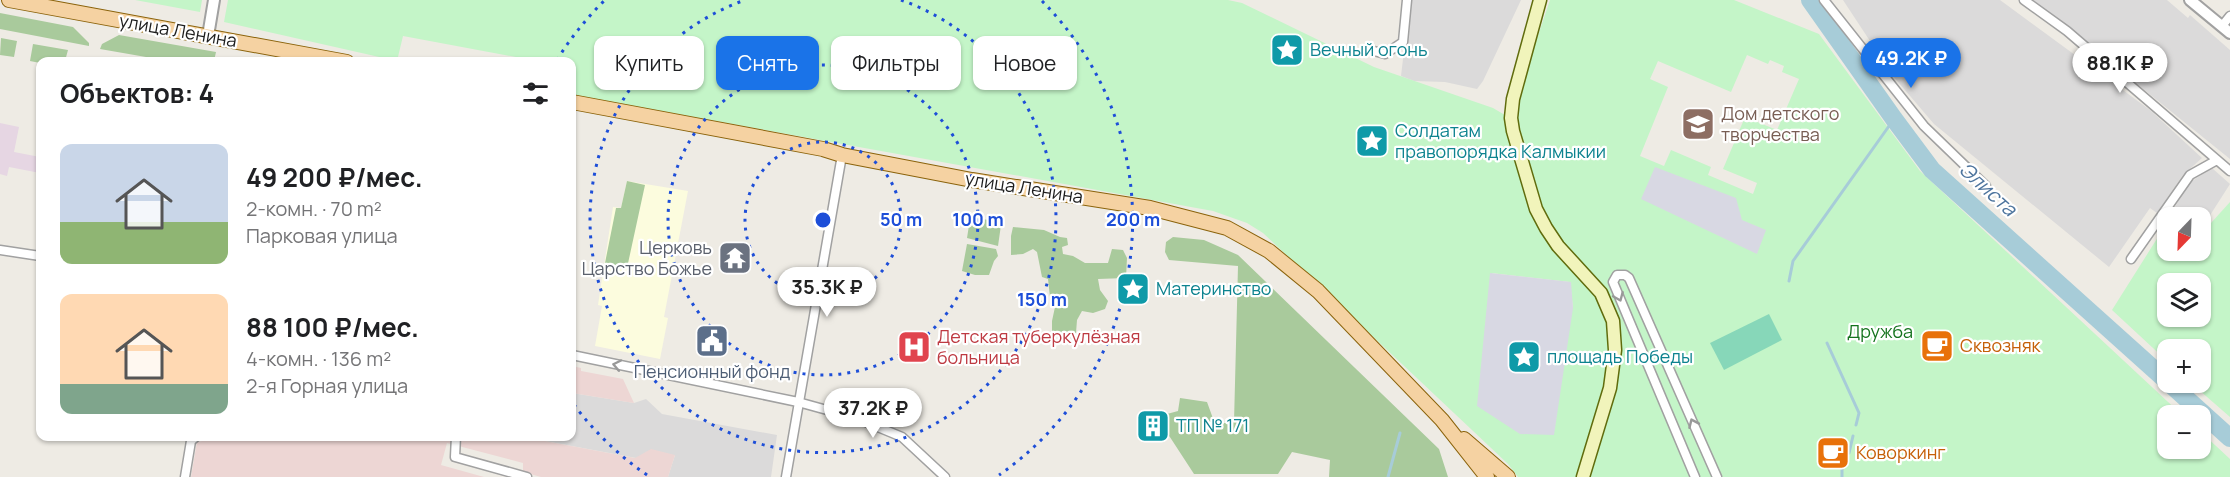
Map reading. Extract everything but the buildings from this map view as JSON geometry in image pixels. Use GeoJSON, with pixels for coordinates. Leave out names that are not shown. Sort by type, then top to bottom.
{"type":"FeatureCollection","features":[{"type":"Feature","properties":{"kind":"main road","name":"улица Ленина"},"geometry":{"type":"LineString","coordinates":[[9,0],[319,57]]}},
{"type":"Feature","properties":{"kind":"main road"},"geometry":{"type":"LineString","coordinates":[[1540,0],[1513,99],[1510,118],[1513,132],[1536,209],[1546,228],[1558,246],[1601,293],[1613,321],[1615,350],[1610,388],[1583,477]]}},
{"type":"Feature","properties":{"kind":"main road","name":"улица Ленина"},"geometry":{"type":"LineString","coordinates":[[576,103],[972,180],[1150,208],[1227,228],[1269,251],[1318,291],[1442,420],[1508,477]]}},
{"type":"Feature","properties":{"kind":"main road","name":"улица Ленина"},"geometry":{"type":"LineString","coordinates":[[1442,420],[1487,477]]}},
{"type":"Feature","properties":{"kind":"street"},"geometry":{"type":"LineString","coordinates":[[208,36],[214,0]]}},
{"type":"Feature","properties":{"kind":"street"},"geometry":{"type":"LineString","coordinates":[[1374,51],[1385,54],[1403,42],[1407,0]]}},
{"type":"Feature","properties":{"kind":"street"},"geometry":{"type":"LineString","coordinates":[[1824,0],[1924,126],[1986,186]]}},
{"type":"Feature","properties":{"kind":"street"},"geometry":{"type":"LineString","coordinates":[[2024,0],[2067,31],[2230,171]]}},
{"type":"Feature","properties":{"kind":"street"},"geometry":{"type":"LineString","coordinates":[[2190,0],[2226,30],[2230,16]]}},
{"type":"Feature","properties":{"kind":"street"},"geometry":{"type":"LineString","coordinates":[[786,477],[842,155]]}},
{"type":"Feature","properties":{"kind":"street"},"geometry":{"type":"LineString","coordinates":[[2131,259],[2190,175],[2217,160]]}},
{"type":"Feature","properties":{"kind":"street"},"geometry":{"type":"LineString","coordinates":[[0,250],[36,255]]}},
{"type":"Feature","properties":{"kind":"street"},"geometry":{"type":"LineString","coordinates":[[1695,477],[1613,282],[1617,275],[1625,275],[1629,278],[1717,477]]}},
{"type":"Feature","properties":{"kind":"street"},"geometry":{"type":"LineString","coordinates":[[576,356],[798,402],[856,418],[902,437],[945,477]]}},
{"type":"Feature","properties":{"kind":"street"},"geometry":{"type":"LineString","coordinates":[[185,477],[191,441]]}},
{"type":"Feature","properties":{"kind":"street"},"geometry":{"type":"LineString","coordinates":[[456,441],[455,457],[527,477]]}},
{"type":"Feature","properties":{"kind":"shaded area"},"geometry":{"type":"Polygon","coordinates":[[[1410,0],[1521,0],[1483,81],[1477,89],[1445,82],[1414,81],[1401,76],[1410,0]]]}},
{"type":"Feature","properties":{"kind":"shaded area"},"geometry":{"type":"Polygon","coordinates":[[[1843,0],[2000,0],[2150,110],[2202,158],[2183,175],[2161,207],[2157,207],[2157,213],[2150,208],[2109,267],[1934,124],[1893,76],[1843,0]]]}},
{"type":"Feature","properties":{"kind":"shaded area"},"geometry":{"type":"Polygon","coordinates":[[[2033,0],[2167,0],[2188,18],[2190,15],[2230,50],[2230,159],[2033,0]]]}},
{"type":"Feature","properties":{"kind":"shaded area"},"geometry":{"type":"Polygon","coordinates":[[[0,123],[19,127],[14,152],[36,156],[36,172],[9,167],[7,176],[0,174],[0,123]]]}},
{"type":"Feature","properties":{"kind":"shaded area"},"geometry":{"type":"Polygon","coordinates":[[[1655,167],[1736,198],[1742,220],[1766,230],[1757,254],[1641,199],[1655,167]]]}},
{"type":"Feature","properties":{"kind":"shaded area"},"geometry":{"type":"Polygon","coordinates":[[[2212,168],[2230,184],[2211,214],[2211,207],[2175,207],[2189,183],[2212,168]]]}},
{"type":"Feature","properties":{"kind":"shaded area"},"geometry":{"type":"Polygon","coordinates":[[[627,181],[688,191],[664,317],[668,318],[660,359],[595,346],[602,306],[598,305],[613,207],[621,208],[627,181]]]}},
{"type":"Feature","properties":{"kind":"shaded area","name":"площадь Победы"},"geometry":{"type":"Polygon","coordinates":[[[1490,273],[1571,282],[1573,308],[1554,435],[1520,434],[1477,406],[1490,273]]]}},
{"type":"Feature","properties":{"kind":"shaded area"},"geometry":{"type":"Polygon","coordinates":[[[576,367],[581,368],[581,371],[623,379],[634,403],[576,394],[576,367]]]}},
{"type":"Feature","properties":{"kind":"shaded area"},"geometry":{"type":"Polygon","coordinates":[[[576,394],[634,403],[646,399],[662,414],[777,435],[771,477],[668,477],[675,455],[636,458],[545,441],[576,441],[576,394]]]}},
{"type":"Feature","properties":{"kind":"shaded area"},"geometry":{"type":"Polygon","coordinates":[[[545,441],[635,458],[651,449],[675,455],[668,477],[541,477],[523,472],[523,463],[447,443],[441,465],[484,477],[191,477],[197,442],[545,441]]]}},
{"type":"Feature","properties":{"kind":"green space"},"geometry":{"type":"Polygon","coordinates":[[[135,0],[202,0],[200,12],[135,0]]]}},
{"type":"Feature","properties":{"kind":"green space","name":"Дружба"},"geometry":{"type":"Polygon","coordinates":[[[228,0],[1228,0],[1242,3],[1374,67],[1493,108],[1510,118],[1550,0],[1734,0],[1819,34],[1920,171],[2171,405],[2157,405],[2157,459],[2211,459],[2211,441],[2230,459],[2230,477],[1589,477],[1598,451],[1588,448],[1578,477],[1518,477],[1508,464],[1263,233],[1247,223],[1213,211],[576,96],[576,57],[516,57],[403,36],[398,57],[379,57],[224,22],[228,0]],[[1747,55],[1731,92],[1658,61],[1650,79],[1668,87],[1640,156],[1664,166],[1671,150],[1711,167],[1708,175],[1753,194],[1757,183],[1723,169],[1745,117],[1777,130],[1799,79],[1782,72],[1784,66],[1770,60],[1768,64],[1747,55]],[[1491,273],[1573,308],[1570,282],[1491,273]]]}},
{"type":"Feature","properties":{"kind":"green space"},"geometry":{"type":"Polygon","coordinates":[[[0,13],[73,27],[89,43],[89,46],[0,29],[0,13]]]}},
{"type":"Feature","properties":{"kind":"green space"},"geometry":{"type":"Polygon","coordinates":[[[119,35],[216,52],[215,57],[146,57],[100,49],[102,44],[119,35]]]}},
{"type":"Feature","properties":{"kind":"green space"},"geometry":{"type":"Polygon","coordinates":[[[1,38],[17,41],[14,57],[0,55],[1,38]]]}},
{"type":"Feature","properties":{"kind":"green space"},"geometry":{"type":"Polygon","coordinates":[[[33,44],[68,50],[66,57],[36,57],[36,62],[30,61],[33,44]]]}},
{"type":"Feature","properties":{"kind":"green space"},"geometry":{"type":"Polygon","coordinates":[[[627,181],[645,185],[627,268],[605,263],[616,208],[621,208],[627,181]]]}},
{"type":"Feature","properties":{"kind":"green space"},"geometry":{"type":"Polygon","coordinates":[[[2230,202],[2230,417],[2202,393],[2211,393],[2211,339],[2157,339],[2157,352],[2112,310],[2157,239],[2157,261],[2211,261],[2211,223],[2230,202]]]}},
{"type":"Feature","properties":{"kind":"green space"},"geometry":{"type":"Polygon","coordinates":[[[972,217],[999,222],[1001,225],[998,246],[967,238],[972,217]]]}},
{"type":"Feature","properties":{"kind":"green space"},"geometry":{"type":"Polygon","coordinates":[[[1013,227],[1044,230],[1067,238],[1068,245],[1062,247],[1063,254],[1073,256],[1085,263],[1108,263],[1112,249],[1123,250],[1127,258],[1126,278],[1098,279],[1100,290],[1108,301],[1105,309],[1093,313],[1082,311],[1077,320],[1076,333],[1052,333],[1055,307],[1050,297],[1048,279],[1042,277],[1037,252],[1033,249],[1023,254],[1011,255],[1013,227]]]}},
{"type":"Feature","properties":{"kind":"green space"},"geometry":{"type":"Polygon","coordinates":[[[1173,237],[1204,240],[1238,255],[1439,449],[1448,477],[1329,477],[1330,460],[1292,452],[1278,474],[1194,474],[1166,431],[1167,414],[1178,411],[1180,398],[1207,402],[1215,424],[1234,422],[1238,266],[1169,260],[1165,252],[1166,242],[1173,237]]]}},
{"type":"Feature","properties":{"kind":"green space"},"geometry":{"type":"Polygon","coordinates":[[[967,244],[996,249],[998,256],[989,275],[975,275],[962,271],[967,244]]]}},
{"type":"Feature","properties":{"kind":"green space"},"geometry":{"type":"Polygon","coordinates":[[[1769,314],[1782,340],[1724,370],[1710,343],[1769,314]]]}},
{"type":"Feature","properties":{"kind":"waterway","name":"Элиста"},"geometry":{"type":"LineString","coordinates":[[1810,0],[1932,170],[2157,372]]}},
{"type":"Feature","properties":{"kind":"waterway"},"geometry":{"type":"LineString","coordinates":[[1789,281],[1793,261],[1894,119]]}},
{"type":"Feature","properties":{"kind":"waterway"},"geometry":{"type":"LineString","coordinates":[[1827,343],[1859,413],[1856,425]]}},
{"type":"Feature","properties":{"kind":"waterway","name":"Элиста"},"geometry":{"type":"LineString","coordinates":[[2180,393],[2230,438]]}},
{"type":"Feature","properties":{"kind":"waterway"},"geometry":{"type":"LineString","coordinates":[[1388,477],[1400,433]]}},
{"type":"Feature","properties":{"kind":"waterway"},"geometry":{"type":"LineString","coordinates":[[1849,453],[1853,436]]}},
{"type":"Feature","properties":{"kind":"waterway"},"geometry":{"type":"LineString","coordinates":[[1842,467],[1842,477]]}},
{"type":"Feature","properties":{"kind":"place","name":"Вечный огонь"},"geometry":{"type":"Point","coordinates":[1287,50]}},
{"type":"Feature","properties":{"kind":"place","name":"Дом детского творчества"},"geometry":{"type":"Point","coordinates":[1698,124]}},
{"type":"Feature","properties":{"kind":"place","name":"Солдатам правопорядка Калмыкии"},"geometry":{"type":"Point","coordinates":[1372,141]}},
{"type":"Feature","properties":{"kind":"place","name":"Церковь Царство Божье"},"geometry":{"type":"Point","coordinates":[735,258]}},
{"type":"Feature","properties":{"kind":"place","name":"Материнство"},"geometry":{"type":"Point","coordinates":[1133,289]}},
{"type":"Feature","properties":{"kind":"place","name":"Пенсионный фонд"},"geometry":{"type":"Point","coordinates":[712,341]}},
{"type":"Feature","properties":{"kind":"place","name":"Сквозняк"},"geometry":{"type":"Point","coordinates":[1937,346]}},
{"type":"Feature","properties":{"kind":"place","name":"Детская туберкулёзная больница"},"geometry":{"type":"Point","coordinates":[914,347]}},
{"type":"Feature","properties":{"kind":"place","name":"площадь Победы"},"geometry":{"type":"Point","coordinates":[1524,357]}},
{"type":"Feature","properties":{"kind":"place","name":"ТП № 171"},"geometry":{"type":"Point","coordinates":[1153,426]}},
{"type":"Feature","properties":{"kind":"place","name":"Коворкинг"},"geometry":{"type":"Point","coordinates":[1833,453]}}]}
